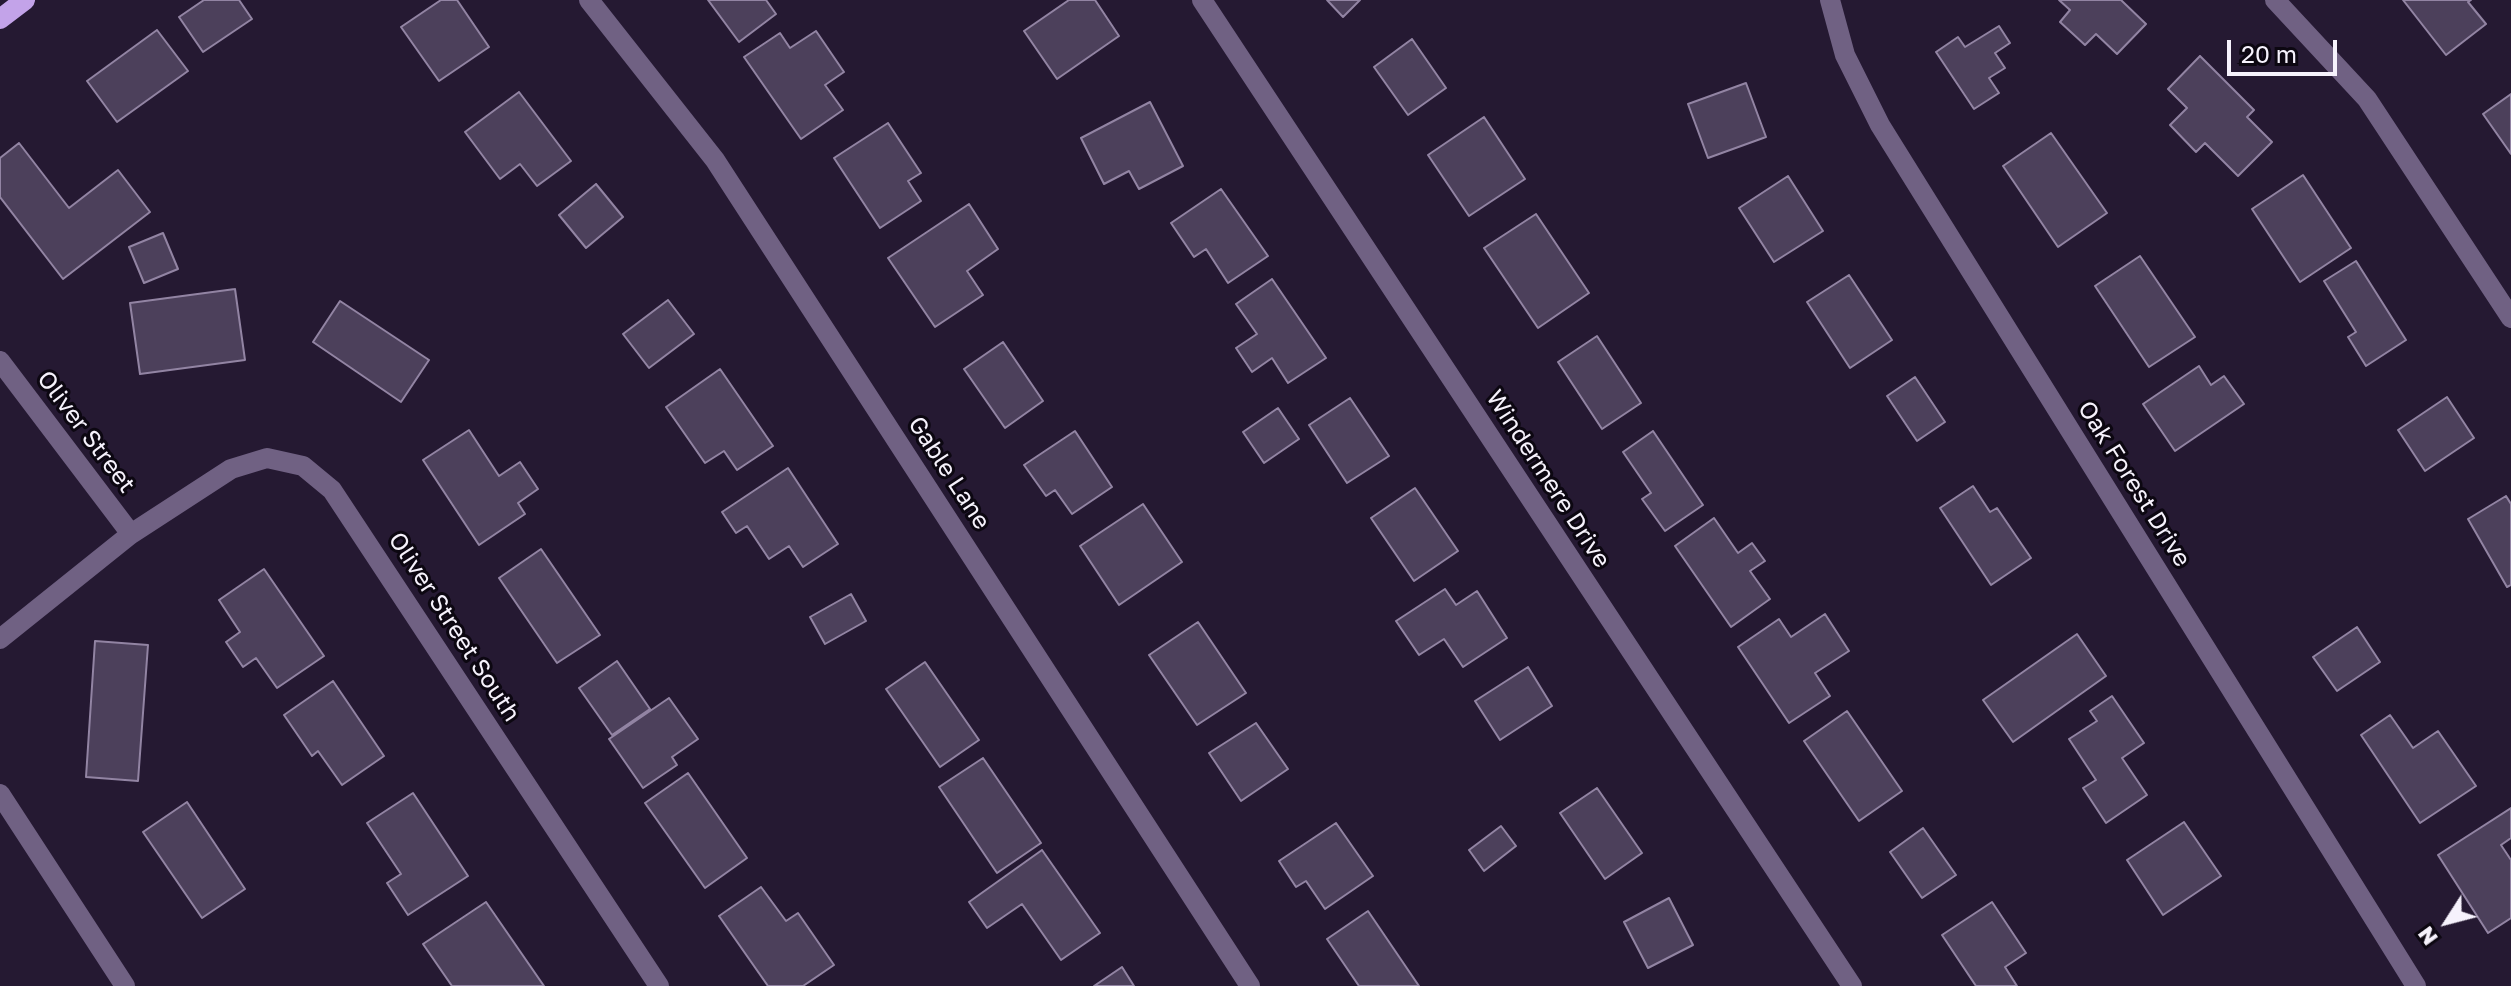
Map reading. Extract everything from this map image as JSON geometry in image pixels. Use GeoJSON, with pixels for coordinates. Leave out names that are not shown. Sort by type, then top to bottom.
{"type":"FeatureCollection","features":[{"type":"Feature","properties":{"kind":"main road"},"geometry":{"type":"LineString","coordinates":[[0,19],[25,0]]}},
{"type":"Feature","properties":{"kind":"street","name":"Gable Lane"},"geometry":{"type":"LineString","coordinates":[[589,0],[715,160],[1250,986]]}},
{"type":"Feature","properties":{"kind":"street","name":"Windermere Drive"},"geometry":{"type":"LineString","coordinates":[[1202,0],[1852,986]]}},
{"type":"Feature","properties":{"kind":"street","name":"Oak Forest Drive"},"geometry":{"type":"LineString","coordinates":[[1830,0],[1845,55],[1880,125],[2416,986]]}},
{"type":"Feature","properties":{"kind":"street"},"geometry":{"type":"LineString","coordinates":[[2275,0],[2367,99],[2511,318]]}},
{"type":"Feature","properties":{"kind":"street","name":"Oliver Street"},"geometry":{"type":"LineString","coordinates":[[0,361],[131,534]]}},
{"type":"Feature","properties":{"kind":"street","name":"Oliver Street South"},"geometry":{"type":"LineString","coordinates":[[0,639],[131,534],[231,469],[267,458],[303,466],[332,490],[659,986]]}},
{"type":"Feature","properties":{"kind":"street"},"geometry":{"type":"LineString","coordinates":[[0,794],[125,986]]}},
{"type":"Feature","properties":{"kind":"building"},"geometry":{"type":"Polygon","coordinates":[[[204,0],[239,0],[252,19],[203,52],[179,17],[204,0]]]}},
{"type":"Feature","properties":{"kind":"building"},"geometry":{"type":"Polygon","coordinates":[[[441,0],[457,0],[489,47],[439,81],[401,27],[441,0]]]}},
{"type":"Feature","properties":{"kind":"building"},"geometry":{"type":"Polygon","coordinates":[[[708,0],[766,0],[776,14],[739,42],[708,0]]]}},
{"type":"Feature","properties":{"kind":"building"},"geometry":{"type":"Polygon","coordinates":[[[1069,0],[1095,0],[1119,36],[1057,79],[1024,31],[1069,0]]]}},
{"type":"Feature","properties":{"kind":"building"},"geometry":{"type":"Polygon","coordinates":[[[1327,0],[1360,0],[1343,17],[1327,0]]]}},
{"type":"Feature","properties":{"kind":"building"},"geometry":{"type":"Polygon","coordinates":[[[2059,0],[2121,0],[2146,24],[2117,54],[2096,34],[2085,45],[2060,22],[2070,10],[2059,0]]]}},
{"type":"Feature","properties":{"kind":"building"},"geometry":{"type":"Polygon","coordinates":[[[2403,0],[2471,0],[2468,2],[2486,24],[2446,55],[2403,0]]]}},
{"type":"Feature","properties":{"kind":"building"},"geometry":{"type":"Polygon","coordinates":[[[1999,26],[2010,43],[1995,53],[2005,68],[1989,78],[1999,93],[1974,109],[1936,52],[1958,37],[1965,47],[1999,26]]]}},
{"type":"Feature","properties":{"kind":"building"},"geometry":{"type":"Polygon","coordinates":[[[157,30],[188,71],[117,122],[87,81],[157,30]]]}},
{"type":"Feature","properties":{"kind":"building"},"geometry":{"type":"Polygon","coordinates":[[[816,31],[844,72],[825,85],[843,110],[801,139],[744,57],[780,33],[790,48],[816,31]]]}},
{"type":"Feature","properties":{"kind":"building"},"geometry":{"type":"Polygon","coordinates":[[[1412,39],[1446,88],[1408,115],[1374,67],[1412,39]]]}},
{"type":"Feature","properties":{"kind":"building"},"geometry":{"type":"Polygon","coordinates":[[[2200,56],[2254,110],[2247,117],[2272,142],[2238,176],[2205,143],[2196,152],[2170,125],[2187,108],[2168,89],[2200,56]]]}},
{"type":"Feature","properties":{"kind":"building"},"geometry":{"type":"Polygon","coordinates":[[[1746,83],[1766,137],[1708,158],[1688,104],[1746,83]]]}},
{"type":"Feature","properties":{"kind":"building"},"geometry":{"type":"Polygon","coordinates":[[[519,92],[571,161],[537,186],[520,164],[500,179],[465,132],[519,92]]]}},
{"type":"Feature","properties":{"kind":"building"},"geometry":{"type":"Polygon","coordinates":[[[2511,94],[2511,154],[2483,114],[2511,94]]]}},
{"type":"Feature","properties":{"kind":"building"},"geometry":{"type":"Polygon","coordinates":[[[1150,102],[1183,166],[1139,189],[1129,171],[1104,184],[1081,138],[1150,102]]]}},
{"type":"Feature","properties":{"kind":"building"},"geometry":{"type":"Polygon","coordinates":[[[1484,117],[1525,179],[1469,216],[1428,155],[1484,117]]]}},
{"type":"Feature","properties":{"kind":"building"},"geometry":{"type":"Polygon","coordinates":[[[888,123],[921,173],[908,181],[921,201],[880,228],[834,158],[888,123]]]}},
{"type":"Feature","properties":{"kind":"building"},"geometry":{"type":"Polygon","coordinates":[[[2051,133],[2107,213],[2058,247],[2003,166],[2051,133]]]}},
{"type":"Feature","properties":{"kind":"building"},"geometry":{"type":"Polygon","coordinates":[[[19,143],[69,208],[118,170],[150,212],[63,279],[0,197],[0,158],[19,143]]]}},
{"type":"Feature","properties":{"kind":"building"},"geometry":{"type":"Polygon","coordinates":[[[2303,175],[2351,248],[2300,282],[2252,209],[2303,175]]]}},
{"type":"Feature","properties":{"kind":"building"},"geometry":{"type":"Polygon","coordinates":[[[1788,176],[1823,231],[1774,262],[1739,208],[1788,176]]]}},
{"type":"Feature","properties":{"kind":"building"},"geometry":{"type":"Polygon","coordinates":[[[596,184],[623,217],[586,248],[559,215],[596,184]]]}},
{"type":"Feature","properties":{"kind":"building"},"geometry":{"type":"Polygon","coordinates":[[[1221,189],[1268,256],[1228,283],[1206,249],[1194,257],[1171,223],[1221,189]]]}},
{"type":"Feature","properties":{"kind":"building"},"geometry":{"type":"Polygon","coordinates":[[[969,204],[998,249],[967,271],[983,295],[935,327],[888,258],[969,204]]]}},
{"type":"Feature","properties":{"kind":"building"},"geometry":{"type":"Polygon","coordinates":[[[1536,214],[1589,293],[1538,328],[1484,248],[1536,214]]]}},
{"type":"Feature","properties":{"kind":"building"},"geometry":{"type":"Polygon","coordinates":[[[163,233],[178,269],[144,283],[129,247],[163,233]]]}},
{"type":"Feature","properties":{"kind":"building"},"geometry":{"type":"Polygon","coordinates":[[[2140,256],[2195,337],[2149,367],[2095,286],[2140,256]]]}},
{"type":"Feature","properties":{"kind":"building"},"geometry":{"type":"Polygon","coordinates":[[[2356,261],[2406,340],[2366,366],[2348,337],[2356,332],[2324,281],[2356,261]]]}},
{"type":"Feature","properties":{"kind":"building"},"geometry":{"type":"Polygon","coordinates":[[[1849,275],[1892,340],[1850,368],[1807,302],[1849,275]]]}},
{"type":"Feature","properties":{"kind":"building"},"geometry":{"type":"Polygon","coordinates":[[[1272,279],[1326,358],[1288,383],[1272,358],[1252,372],[1236,348],[1257,334],[1236,304],[1272,279]]]}},
{"type":"Feature","properties":{"kind":"building"},"geometry":{"type":"Polygon","coordinates":[[[235,289],[245,360],[140,374],[130,303],[235,289]]]}},
{"type":"Feature","properties":{"kind":"building"},"geometry":{"type":"Polygon","coordinates":[[[668,300],[694,334],[649,368],[623,334],[668,300]]]}},
{"type":"Feature","properties":{"kind":"building"},"geometry":{"type":"Polygon","coordinates":[[[340,301],[429,360],[401,402],[313,342],[340,301]]]}},
{"type":"Feature","properties":{"kind":"building"},"geometry":{"type":"Polygon","coordinates":[[[1597,336],[1641,403],[1602,429],[1558,362],[1597,336]]]}},
{"type":"Feature","properties":{"kind":"building"},"geometry":{"type":"Polygon","coordinates":[[[1003,342],[1043,401],[1005,428],[964,369],[1003,342]]]}},
{"type":"Feature","properties":{"kind":"building"},"geometry":{"type":"Polygon","coordinates":[[[2199,366],[2211,385],[2224,376],[2244,404],[2175,451],[2143,404],[2199,366]]]}},
{"type":"Feature","properties":{"kind":"building"},"geometry":{"type":"Polygon","coordinates":[[[720,369],[773,446],[737,470],[724,451],[705,463],[666,407],[720,369]]]}},
{"type":"Feature","properties":{"kind":"building"},"geometry":{"type":"Polygon","coordinates":[[[1915,377],[1945,422],[1917,441],[1887,396],[1915,377]]]}},
{"type":"Feature","properties":{"kind":"building"},"geometry":{"type":"Polygon","coordinates":[[[2447,397],[2474,438],[2425,471],[2398,430],[2447,397]]]}},
{"type":"Feature","properties":{"kind":"building"},"geometry":{"type":"Polygon","coordinates":[[[1350,398],[1389,456],[1347,483],[1309,425],[1350,398]]]}},
{"type":"Feature","properties":{"kind":"building"},"geometry":{"type":"Polygon","coordinates":[[[1278,408],[1299,439],[1264,463],[1243,432],[1278,408]]]}},
{"type":"Feature","properties":{"kind":"building"},"geometry":{"type":"Polygon","coordinates":[[[469,430],[499,476],[520,462],[538,489],[518,503],[525,514],[479,545],[423,460],[469,430]]]}},
{"type":"Feature","properties":{"kind":"building"},"geometry":{"type":"Polygon","coordinates":[[[1075,431],[1112,487],[1072,514],[1055,490],[1046,496],[1024,465],[1075,431]]]}},
{"type":"Feature","properties":{"kind":"building"},"geometry":{"type":"Polygon","coordinates":[[[1653,431],[1703,505],[1665,531],[1642,499],[1651,493],[1623,452],[1653,431]]]}},
{"type":"Feature","properties":{"kind":"building"},"geometry":{"type":"Polygon","coordinates":[[[788,468],[838,544],[803,567],[789,546],[769,559],[747,526],[736,533],[722,512],[788,468]]]}},
{"type":"Feature","properties":{"kind":"building"},"geometry":{"type":"Polygon","coordinates":[[[1973,486],[1990,512],[1997,508],[2031,558],[1991,585],[1940,508],[1973,486]]]}},
{"type":"Feature","properties":{"kind":"building"},"geometry":{"type":"Polygon","coordinates":[[[1415,488],[1458,551],[1414,581],[1371,518],[1415,488]]]}},
{"type":"Feature","properties":{"kind":"building"},"geometry":{"type":"Polygon","coordinates":[[[2506,496],[2511,504],[2511,585],[2507,587],[2468,519],[2506,496]]]}},
{"type":"Feature","properties":{"kind":"building"},"geometry":{"type":"Polygon","coordinates":[[[1143,504],[1182,562],[1119,605],[1080,546],[1143,504]]]}},
{"type":"Feature","properties":{"kind":"building"},"geometry":{"type":"Polygon","coordinates":[[[1714,518],[1738,553],[1752,543],[1765,561],[1750,571],[1770,599],[1731,627],[1675,546],[1714,518]]]}},
{"type":"Feature","properties":{"kind":"building"},"geometry":{"type":"Polygon","coordinates":[[[541,549],[600,635],[557,663],[499,578],[541,549]]]}},
{"type":"Feature","properties":{"kind":"building"},"geometry":{"type":"Polygon","coordinates":[[[264,569],[324,656],[277,688],[256,658],[243,667],[226,642],[240,632],[219,600],[264,569]]]}},
{"type":"Feature","properties":{"kind":"building"},"geometry":{"type":"Polygon","coordinates":[[[1445,589],[1456,605],[1477,591],[1507,638],[1463,667],[1444,639],[1419,655],[1396,621],[1445,589]]]}},
{"type":"Feature","properties":{"kind":"building"},"geometry":{"type":"Polygon","coordinates":[[[851,594],[866,621],[825,644],[810,617],[851,594]]]}},
{"type":"Feature","properties":{"kind":"building"},"geometry":{"type":"Polygon","coordinates":[[[1825,614],[1849,651],[1815,673],[1830,696],[1789,723],[1738,647],[1779,619],[1791,637],[1825,614]]]}},
{"type":"Feature","properties":{"kind":"building"},"geometry":{"type":"Polygon","coordinates":[[[1198,622],[1246,693],[1197,725],[1149,655],[1198,622]]]}},
{"type":"Feature","properties":{"kind":"building"},"geometry":{"type":"Polygon","coordinates":[[[2357,627],[2380,662],[2337,691],[2313,657],[2357,627]]]}},
{"type":"Feature","properties":{"kind":"building"},"geometry":{"type":"Polygon","coordinates":[[[2077,634],[2106,676],[2013,742],[1983,700],[2077,634]]]}},
{"type":"Feature","properties":{"kind":"building"},"geometry":{"type":"Polygon","coordinates":[[[95,641],[148,645],[138,781],[86,777],[95,641]]]}},
{"type":"Feature","properties":{"kind":"building"},"geometry":{"type":"Polygon","coordinates":[[[617,661],[650,709],[612,735],[579,688],[617,661]]]}},
{"type":"Feature","properties":{"kind":"building"},"geometry":{"type":"Polygon","coordinates":[[[925,662],[979,740],[940,767],[886,689],[925,662]]]}},
{"type":"Feature","properties":{"kind":"building"},"geometry":{"type":"Polygon","coordinates":[[[1528,667],[1552,706],[1500,740],[1475,701],[1528,667]]]}},
{"type":"Feature","properties":{"kind":"building"},"geometry":{"type":"Polygon","coordinates":[[[333,681],[384,756],[342,785],[318,751],[312,756],[284,715],[333,681]]]}},
{"type":"Feature","properties":{"kind":"building"},"geometry":{"type":"Polygon","coordinates":[[[2112,696],[2144,743],[2122,758],[2147,795],[2106,823],[2083,788],[2096,780],[2069,739],[2097,721],[2090,711],[2112,696]]]}},
{"type":"Feature","properties":{"kind":"building"},"geometry":{"type":"Polygon","coordinates":[[[669,698],[698,739],[672,757],[677,765],[643,788],[609,739],[669,698]]]}},
{"type":"Feature","properties":{"kind":"building"},"geometry":{"type":"Polygon","coordinates":[[[1847,711],[1902,791],[1859,821],[1804,741],[1847,711]]]}},
{"type":"Feature","properties":{"kind":"building"},"geometry":{"type":"Polygon","coordinates":[[[2390,715],[2413,748],[2438,731],[2476,786],[2420,823],[2361,735],[2390,715]]]}},
{"type":"Feature","properties":{"kind":"building"},"geometry":{"type":"Polygon","coordinates":[[[1256,723],[1288,769],[1241,801],[1209,753],[1256,723]]]}},
{"type":"Feature","properties":{"kind":"building"},"geometry":{"type":"Polygon","coordinates":[[[983,758],[1041,843],[997,873],[939,787],[983,758]]]}},
{"type":"Feature","properties":{"kind":"building"},"geometry":{"type":"Polygon","coordinates":[[[688,773],[747,858],[705,888],[645,803],[688,773]]]}},
{"type":"Feature","properties":{"kind":"building"},"geometry":{"type":"Polygon","coordinates":[[[1597,788],[1642,853],[1605,879],[1560,813],[1597,788]]]}},
{"type":"Feature","properties":{"kind":"building"},"geometry":{"type":"Polygon","coordinates":[[[413,793],[468,876],[408,915],[387,883],[401,874],[367,823],[413,793]]]}},
{"type":"Feature","properties":{"kind":"building"},"geometry":{"type":"Polygon","coordinates":[[[187,802],[245,889],[202,918],[143,832],[187,802]]]}},
{"type":"Feature","properties":{"kind":"building"},"geometry":{"type":"Polygon","coordinates":[[[2511,808],[2511,838],[2501,845],[2511,860],[2511,918],[2488,933],[2438,855],[2511,808]]]}},
{"type":"Feature","properties":{"kind":"building"},"geometry":{"type":"Polygon","coordinates":[[[2184,822],[2221,876],[2163,915],[2127,860],[2184,822]]]}},
{"type":"Feature","properties":{"kind":"building"},"geometry":{"type":"Polygon","coordinates":[[[1336,823],[1373,876],[1325,909],[1306,881],[1296,887],[1279,861],[1336,823]]]}},
{"type":"Feature","properties":{"kind":"building"},"geometry":{"type":"Polygon","coordinates":[[[1501,826],[1516,846],[1484,871],[1469,850],[1501,826]]]}},
{"type":"Feature","properties":{"kind":"building"},"geometry":{"type":"Polygon","coordinates":[[[1923,828],[1956,875],[1922,898],[1890,852],[1923,828]]]}},
{"type":"Feature","properties":{"kind":"building"},"geometry":{"type":"Polygon","coordinates":[[[1042,850],[1100,933],[1061,960],[1022,904],[987,928],[969,902],[1042,850]]]}},
{"type":"Feature","properties":{"kind":"building"},"geometry":{"type":"Polygon","coordinates":[[[761,887],[786,921],[798,913],[834,965],[803,986],[768,986],[719,916],[761,887]]]}},
{"type":"Feature","properties":{"kind":"building"},"geometry":{"type":"Polygon","coordinates":[[[1669,898],[1693,945],[1648,968],[1624,922],[1669,898]]]}},
{"type":"Feature","properties":{"kind":"building"},"geometry":{"type":"Polygon","coordinates":[[[486,902],[544,986],[452,986],[423,944],[486,902]]]}},
{"type":"Feature","properties":{"kind":"building"},"geometry":{"type":"Polygon","coordinates":[[[1992,902],[2026,953],[2005,967],[2017,986],[1976,986],[1942,935],[1992,902]]]}},
{"type":"Feature","properties":{"kind":"building"},"geometry":{"type":"Polygon","coordinates":[[[1368,911],[1419,986],[1359,986],[1327,939],[1368,911]]]}},
{"type":"Feature","properties":{"kind":"building"},"geometry":{"type":"Polygon","coordinates":[[[1122,967],[1134,986],[1094,986],[1122,967]]]}}]}
